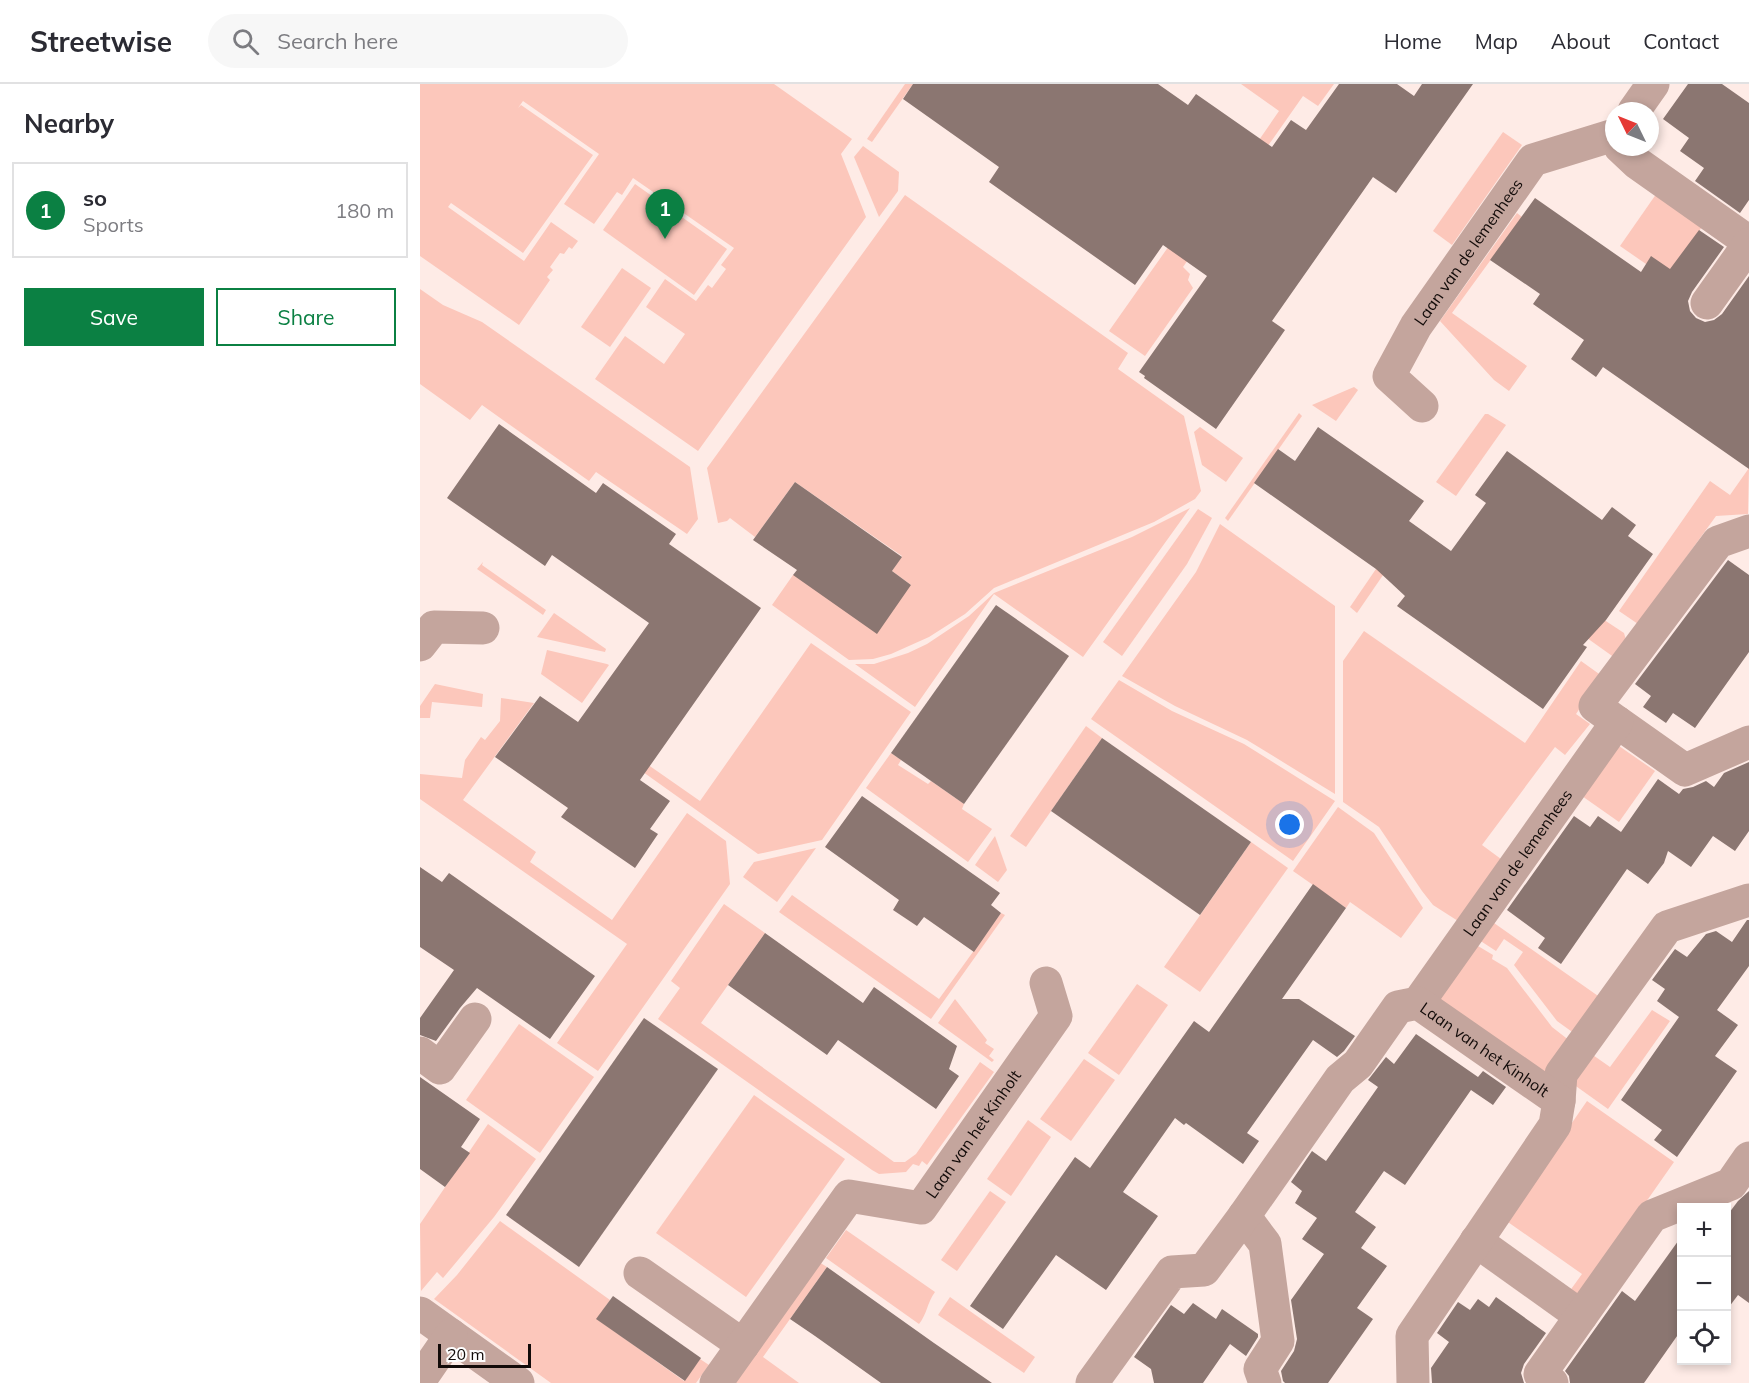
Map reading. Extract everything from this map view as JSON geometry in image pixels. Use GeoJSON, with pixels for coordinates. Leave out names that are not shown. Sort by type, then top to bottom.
{"type":"FeatureCollection","features":[{"type":"Feature","properties":{"kind":"street"},"geometry":{"type":"LineString","coordinates":[[1640,102],[1653,84]]}},
{"type":"Feature","properties":{"kind":"street","name":"Laan van de Iemenhees"},"geometry":{"type":"LineString","coordinates":[[1422,406],[1389,376],[1416,326],[1533,160],[1605,142]]}},
{"type":"Feature","properties":{"kind":"street","name":"Laan van de Iemenhees"},"geometry":{"type":"LineString","coordinates":[[1630,156],[1749,243]]}},
{"type":"Feature","properties":{"kind":"street"},"geometry":{"type":"LineString","coordinates":[[1707,303],[1749,243]]}},
{"type":"Feature","properties":{"kind":"street"},"geometry":{"type":"LineString","coordinates":[[1749,531],[1718,542],[1595,706],[1685,770],[1749,742]]}},
{"type":"Feature","properties":{"kind":"street"},"geometry":{"type":"LineString","coordinates":[[420,645],[434,627],[483,628]]}},
{"type":"Feature","properties":{"kind":"street","name":"Laan van de Iemenhees"},"geometry":{"type":"LineString","coordinates":[[1418,1003],[1617,722]]}},
{"type":"Feature","properties":{"kind":"street"},"geometry":{"type":"LineString","coordinates":[[1559,1101],[1561,1074],[1667,927],[1749,900]]}},
{"type":"Feature","properties":{"kind":"street","name":"Laan van het Kinholt"},"geometry":{"type":"LineString","coordinates":[[716,1383],[849,1196],[921,1208],[1056,1016],[1046,983]]}},
{"type":"Feature","properties":{"kind":"street","name":"Laan van het Kinholt"},"geometry":{"type":"LineString","coordinates":[[1092,1383],[1172,1272],[1204,1270],[1340,1079],[1358,1064],[1398,1007],[1418,1003],[1559,1101],[1555,1125],[1412,1336],[1413,1383]]}},
{"type":"Feature","properties":{"kind":"street"},"geometry":{"type":"LineString","coordinates":[[420,1053],[440,1068],[475,1019]]}},
{"type":"Feature","properties":{"kind":"street"},"geometry":{"type":"LineString","coordinates":[[1552,1383],[1540,1374],[1652,1216],[1731,1184],[1749,1158]]}},
{"type":"Feature","properties":{"kind":"street"},"geometry":{"type":"LineString","coordinates":[[1244,1216],[1265,1244],[1278,1341],[1260,1369],[1265,1383]]}},
{"type":"Feature","properties":{"kind":"street"},"geometry":{"type":"LineString","coordinates":[[1476,1241],[1581,1316]]}},
{"type":"Feature","properties":{"kind":"street"},"geometry":{"type":"LineString","coordinates":[[640,1273],[743,1345]]}},
{"type":"Feature","properties":{"kind":"street"},"geometry":{"type":"LineString","coordinates":[[420,1313],[518,1383]]}},
{"type":"Feature","properties":{"kind":"street"},"geometry":{"type":"LineString","coordinates":[[420,1380],[451,1335]]}},
{"type":"Feature","properties":{"kind":"shaded area"},"geometry":{"type":"Polygon","coordinates":[[[420,84],[774,84],[852,139],[841,154],[866,217],[698,451],[595,379],[625,336],[664,364],[685,334],[646,307],[665,279],[696,301],[708,285],[712,288],[726,269],[721,265],[734,248],[633,178],[622,195],[617,192],[594,224],[564,204],[599,154],[523,101],[518,108],[521,105],[593,155],[523,253],[451,203],[448,207],[524,261],[551,222],[578,241],[572,249],[569,247],[564,254],[560,253],[550,267],[553,270],[547,277],[550,280],[519,325],[420,256],[420,84]]]}},
{"type":"Feature","properties":{"kind":"shaded area"},"geometry":{"type":"Polygon","coordinates":[[[905,84],[913,84],[872,142],[867,139],[905,84]]]}},
{"type":"Feature","properties":{"kind":"shaded area"},"geometry":{"type":"Polygon","coordinates":[[[1241,84],[1334,84],[1318,106],[1303,96],[1220,214],[1212,208],[1279,111],[1241,84]]]}},
{"type":"Feature","properties":{"kind":"shaded area"},"geometry":{"type":"Polygon","coordinates":[[[1503,132],[1522,145],[1452,245],[1433,231],[1503,132]]]}},
{"type":"Feature","properties":{"kind":"shaded area"},"geometry":{"type":"Polygon","coordinates":[[[863,146],[899,172],[898,191],[879,217],[854,157],[863,146]]]}},
{"type":"Feature","properties":{"kind":"shaded area"},"geometry":{"type":"Polygon","coordinates":[[[635,184],[727,249],[694,295],[603,230],[635,184]]]}},
{"type":"Feature","properties":{"kind":"shaded area"},"geometry":{"type":"Polygon","coordinates":[[[1659,190],[1704,224],[1671,270],[1646,264],[1620,246],[1659,190]]]}},
{"type":"Feature","properties":{"kind":"shaded area"},"geometry":{"type":"Polygon","coordinates":[[[905,195],[1128,353],[1118,369],[1184,416],[1201,491],[1195,499],[1154,522],[994,588],[965,614],[929,637],[891,654],[873,659],[849,660],[772,605],[793,575],[911,585],[892,571],[902,556],[795,482],[755,537],[730,518],[718,523],[707,468],[905,195]]]}},
{"type":"Feature","properties":{"kind":"shaded area"},"geometry":{"type":"Polygon","coordinates":[[[1517,213],[1522,217],[1452,313],[1527,366],[1509,391],[1494,380],[1440,321],[1517,213]]]}},
{"type":"Feature","properties":{"kind":"shaded area"},"geometry":{"type":"Polygon","coordinates":[[[1183,226],[1203,238],[1183,267],[1190,274],[1188,280],[1193,288],[1145,356],[1109,331],[1183,226]]]}},
{"type":"Feature","properties":{"kind":"shaded area"},"geometry":{"type":"Polygon","coordinates":[[[622,268],[651,288],[610,347],[581,327],[622,268]]]}},
{"type":"Feature","properties":{"kind":"shaded area"},"geometry":{"type":"Polygon","coordinates":[[[420,289],[443,305],[482,322],[690,467],[698,519],[687,534],[596,472],[589,481],[482,405],[470,420],[420,384],[420,289]]]}},
{"type":"Feature","properties":{"kind":"shaded area"},"geometry":{"type":"Polygon","coordinates":[[[1354,387],[1358,390],[1336,421],[1312,405],[1354,387]]]}},
{"type":"Feature","properties":{"kind":"shaded area"},"geometry":{"type":"Polygon","coordinates":[[[1299,413],[1302,416],[1228,521],[1225,518],[1299,413]]]}},
{"type":"Feature","properties":{"kind":"shaded area"},"geometry":{"type":"Polygon","coordinates":[[[1485,414],[1506,425],[1456,496],[1436,482],[1485,414]]]}},
{"type":"Feature","properties":{"kind":"shaded area"},"geometry":{"type":"Polygon","coordinates":[[[1200,427],[1243,458],[1226,482],[1202,465],[1194,432],[1200,427]]]}},
{"type":"Feature","properties":{"kind":"shaded area"},"geometry":{"type":"Polygon","coordinates":[[[1749,468],[1748,514],[1716,516],[1638,624],[1619,611],[1710,481],[1730,495],[1749,468]]]}},
{"type":"Feature","properties":{"kind":"shaded area"},"geometry":{"type":"Polygon","coordinates":[[[1190,508],[1083,657],[994,594],[915,707],[855,664],[874,664],[908,653],[927,644],[969,616],[994,593],[1132,537],[1190,508]]]}},
{"type":"Feature","properties":{"kind":"shaded area"},"geometry":{"type":"Polygon","coordinates":[[[1198,509],[1212,518],[1187,564],[1122,656],[1103,642],[1198,509]]]}},
{"type":"Feature","properties":{"kind":"shaded area"},"geometry":{"type":"Polygon","coordinates":[[[1220,524],[1335,606],[1335,794],[1247,740],[1175,706],[1122,676],[1196,572],[1220,524]]]}},
{"type":"Feature","properties":{"kind":"shaded area"},"geometry":{"type":"Polygon","coordinates":[[[1416,527],[1357,613],[1350,607],[1376,569],[1416,527]]]}},
{"type":"Feature","properties":{"kind":"shaded area"},"geometry":{"type":"Polygon","coordinates":[[[483,562],[482,565],[546,610],[543,615],[477,569],[483,562]]]}},
{"type":"Feature","properties":{"kind":"shaded area"},"geometry":{"type":"Polygon","coordinates":[[[1580,604],[1624,633],[1626,640],[1615,658],[1566,623],[1580,604]]]}},
{"type":"Feature","properties":{"kind":"shaded area"},"geometry":{"type":"Polygon","coordinates":[[[554,613],[606,649],[605,652],[537,637],[554,613]]]}},
{"type":"Feature","properties":{"kind":"shaded area"},"geometry":{"type":"Polygon","coordinates":[[[1364,631],[1525,743],[1581,661],[1602,676],[1576,714],[1590,724],[1565,755],[1555,747],[1482,845],[1501,859],[1458,921],[1433,905],[1379,827],[1343,802],[1343,661],[1364,631]]]}},
{"type":"Feature","properties":{"kind":"shaded area"},"geometry":{"type":"Polygon","coordinates":[[[811,643],[911,712],[822,840],[758,854],[629,762],[634,755],[700,801],[811,643]]]}},
{"type":"Feature","properties":{"kind":"shaded area"},"geometry":{"type":"Polygon","coordinates":[[[547,650],[609,665],[582,703],[541,674],[547,650]]]}},
{"type":"Feature","properties":{"kind":"shaded area"},"geometry":{"type":"Polygon","coordinates":[[[1119,680],[1172,711],[1244,744],[1335,801],[1293,861],[1091,719],[1119,680]]]}},
{"type":"Feature","properties":{"kind":"shaded area"},"geometry":{"type":"Polygon","coordinates":[[[435,684],[483,694],[482,707],[432,702],[430,718],[420,718],[420,706],[435,684]]]}},
{"type":"Feature","properties":{"kind":"shaded area"},"geometry":{"type":"Polygon","coordinates":[[[501,698],[534,703],[463,800],[536,852],[530,862],[612,920],[687,813],[726,841],[730,884],[598,1071],[557,1043],[627,944],[420,799],[420,774],[462,778],[465,760],[481,737],[485,740],[500,721],[501,698]]]}},
{"type":"Feature","properties":{"kind":"shaded area"},"geometry":{"type":"Polygon","coordinates":[[[1086,726],[1102,738],[1026,847],[1010,836],[1086,726]]]}},
{"type":"Feature","properties":{"kind":"shaded area"},"geometry":{"type":"Polygon","coordinates":[[[1619,746],[1655,771],[1619,822],[1582,796],[1619,746]]]}},
{"type":"Feature","properties":{"kind":"shaded area"},"geometry":{"type":"Polygon","coordinates":[[[891,753],[901,760],[898,765],[928,784],[931,781],[964,804],[962,809],[992,829],[968,862],[866,788],[891,753]]]}},
{"type":"Feature","properties":{"kind":"shaded area"},"geometry":{"type":"Polygon","coordinates":[[[1338,807],[1374,833],[1423,908],[1401,938],[1350,902],[1346,908],[1293,871],[1338,807]]]}},
{"type":"Feature","properties":{"kind":"shaded area"},"geometry":{"type":"Polygon","coordinates":[[[995,836],[1007,870],[998,882],[975,865],[995,836]]]}},
{"type":"Feature","properties":{"kind":"shaded area"},"geometry":{"type":"Polygon","coordinates":[[[1251,842],[1288,868],[1200,992],[1164,967],[1251,842]]]}},
{"type":"Feature","properties":{"kind":"shaded area"},"geometry":{"type":"Polygon","coordinates":[[[816,848],[777,902],[743,877],[754,862],[816,848]]]}},
{"type":"Feature","properties":{"kind":"shaded area"},"geometry":{"type":"Polygon","coordinates":[[[792,895],[939,999],[1001,913],[1005,915],[931,1019],[779,912],[792,895]]]}},
{"type":"Feature","properties":{"kind":"shaded area"},"geometry":{"type":"Polygon","coordinates":[[[724,904],[765,933],[701,1023],[894,1162],[905,1162],[916,1154],[980,1062],[994,1072],[927,1165],[922,1161],[919,1166],[913,1164],[906,1172],[879,1174],[658,1019],[680,988],[671,981],[724,904]]]}},
{"type":"Feature","properties":{"kind":"shaded area"},"geometry":{"type":"Polygon","coordinates":[[[1494,923],[1601,998],[1575,1034],[1557,1021],[1514,965],[1523,952],[1504,939],[1496,951],[1476,938],[1494,923]]]}},
{"type":"Feature","properties":{"kind":"shaded area"},"geometry":{"type":"Polygon","coordinates":[[[1473,943],[1493,955],[1492,959],[1507,968],[1552,1027],[1570,1041],[1543,1080],[1432,1001],[1473,943]]]}},
{"type":"Feature","properties":{"kind":"shaded area"},"geometry":{"type":"Polygon","coordinates":[[[1137,984],[1168,1005],[1119,1075],[1088,1053],[1137,984]]]}},
{"type":"Feature","properties":{"kind":"shaded area"},"geometry":{"type":"Polygon","coordinates":[[[955,999],[987,1040],[985,1043],[994,1049],[989,1056],[994,1060],[992,1062],[938,1023],[955,999]]]}},
{"type":"Feature","properties":{"kind":"shaded area"},"geometry":{"type":"Polygon","coordinates":[[[1652,1010],[1670,1021],[1608,1109],[1573,1084],[1590,1053],[1610,1067],[1652,1010]]]}},
{"type":"Feature","properties":{"kind":"shaded area"},"geometry":{"type":"Polygon","coordinates":[[[519,1024],[594,1077],[540,1153],[466,1100],[519,1024]]]}},
{"type":"Feature","properties":{"kind":"shaded area"},"geometry":{"type":"Polygon","coordinates":[[[1084,1059],[1115,1080],[1071,1141],[1040,1119],[1084,1059]]]}},
{"type":"Feature","properties":{"kind":"shaded area"},"geometry":{"type":"Polygon","coordinates":[[[754,1095],[845,1159],[746,1297],[656,1233],[754,1095]]]}},
{"type":"Feature","properties":{"kind":"shaded area"},"geometry":{"type":"Polygon","coordinates":[[[1587,1101],[1674,1162],[1578,1299],[1569,1292],[1582,1274],[1505,1220],[1587,1101]]]}},
{"type":"Feature","properties":{"kind":"shaded area"},"geometry":{"type":"Polygon","coordinates":[[[1028,1120],[1051,1137],[1011,1196],[987,1179],[1028,1120]]]}},
{"type":"Feature","properties":{"kind":"shaded area"},"geometry":{"type":"Polygon","coordinates":[[[488,1124],[536,1159],[494,1217],[443,1278],[437,1272],[421,1291],[420,1224],[488,1124]]]}},
{"type":"Feature","properties":{"kind":"shaded area"},"geometry":{"type":"Polygon","coordinates":[[[990,1191],[1006,1202],[957,1271],[941,1260],[990,1191]]]}},
{"type":"Feature","properties":{"kind":"shaded area"},"geometry":{"type":"Polygon","coordinates":[[[500,1221],[610,1300],[597,1319],[684,1381],[700,1359],[709,1365],[696,1383],[551,1383],[434,1299],[457,1275],[500,1221]]]}},
{"type":"Feature","properties":{"kind":"shaded area"},"geometry":{"type":"Polygon","coordinates":[[[846,1230],[935,1292],[919,1324],[826,1258],[846,1230]]]}},
{"type":"Feature","properties":{"kind":"shaded area"},"geometry":{"type":"Polygon","coordinates":[[[814,1259],[827,1267],[763,1357],[799,1383],[725,1383],[814,1259]]]}},
{"type":"Feature","properties":{"kind":"shaded area"},"geometry":{"type":"Polygon","coordinates":[[[950,1297],[1035,1357],[1024,1373],[938,1315],[950,1297]]]}},
{"type":"Feature","properties":{"kind":"building"},"geometry":{"type":"Polygon","coordinates":[[[913,84],[1158,84],[1188,105],[1196,94],[1272,147],[1291,120],[1306,130],[1339,84],[1397,84],[1414,96],[1422,84],[1473,84],[1396,193],[1373,177],[1272,321],[1285,330],[1216,429],[1144,378],[1145,376],[1139,372],[1207,276],[1163,245],[1135,285],[989,182],[999,167],[903,99],[913,84]]]}},
{"type":"Feature","properties":{"kind":"building"},"geometry":{"type":"Polygon","coordinates":[[[1688,84],[1722,84],[1749,103],[1749,200],[1740,213],[1695,181],[1704,168],[1680,151],[1689,138],[1663,119],[1688,84]]]}},
{"type":"Feature","properties":{"kind":"building"},"geometry":{"type":"Polygon","coordinates":[[[1535,198],[1641,272],[1651,256],[1670,269],[1699,230],[1724,247],[1688,301],[1690,311],[1696,318],[1705,322],[1714,320],[1722,314],[1749,276],[1749,469],[1603,367],[1596,377],[1571,359],[1584,340],[1533,304],[1540,294],[1490,260],[1535,198]]]}},
{"type":"Feature","properties":{"kind":"building"},"geometry":{"type":"Polygon","coordinates":[[[499,424],[596,493],[603,483],[676,534],[669,544],[761,608],[640,780],[670,801],[650,829],[658,834],[635,868],[561,817],[568,808],[495,757],[540,696],[578,722],[649,623],[552,555],[545,566],[447,498],[499,424]]]}},
{"type":"Feature","properties":{"kind":"building"},"geometry":{"type":"Polygon","coordinates":[[[1318,427],[1424,501],[1409,521],[1451,551],[1486,503],[1475,495],[1507,451],[1602,520],[1612,507],[1636,525],[1628,536],[1653,554],[1606,620],[1583,645],[1587,647],[1543,709],[1397,606],[1405,596],[1376,569],[1254,483],[1278,449],[1295,461],[1318,427]]]}},
{"type":"Feature","properties":{"kind":"building"},"geometry":{"type":"Polygon","coordinates":[[[795,482],[902,557],[892,571],[911,585],[877,634],[793,575],[797,570],[753,540],[795,482]]]}},
{"type":"Feature","properties":{"kind":"building"},"geometry":{"type":"Polygon","coordinates":[[[1728,560],[1749,575],[1749,652],[1695,728],[1673,713],[1666,723],[1643,707],[1651,696],[1635,684],[1728,560]]]}},
{"type":"Feature","properties":{"kind":"building"},"geometry":{"type":"Polygon","coordinates":[[[996,605],[1069,656],[964,804],[891,753],[996,605]]]}},
{"type":"Feature","properties":{"kind":"building"},"geometry":{"type":"Polygon","coordinates":[[[1102,738],[1251,842],[1200,915],[1051,811],[1102,738]]]}},
{"type":"Feature","properties":{"kind":"building"},"geometry":{"type":"Polygon","coordinates":[[[1749,762],[1749,831],[1735,851],[1713,836],[1691,867],[1668,851],[1664,863],[1648,884],[1627,869],[1561,964],[1538,948],[1545,938],[1507,910],[1574,816],[1590,827],[1598,816],[1621,832],[1658,779],[1679,794],[1683,789],[1706,781],[1714,787],[1724,773],[1749,762]]]}},
{"type":"Feature","properties":{"kind":"building"},"geometry":{"type":"Polygon","coordinates":[[[862,796],[1000,893],[991,905],[1001,913],[974,952],[924,917],[917,926],[893,910],[899,900],[825,847],[862,796]]]}},
{"type":"Feature","properties":{"kind":"building"},"geometry":{"type":"Polygon","coordinates":[[[420,867],[442,882],[449,873],[595,976],[550,1039],[477,988],[436,1041],[420,1035],[420,1018],[454,970],[420,947],[420,867]]]}},
{"type":"Feature","properties":{"kind":"building"},"geometry":{"type":"Polygon","coordinates":[[[1313,884],[1346,908],[1282,999],[1299,999],[1355,1036],[1344,1051],[1337,1057],[1313,1040],[1247,1133],[1259,1141],[1243,1164],[1186,1123],[1184,1125],[1175,1118],[1123,1192],[1158,1216],[1106,1290],[1056,1255],[1003,1329],[970,1306],[1075,1157],[1090,1168],[1194,1021],[1209,1032],[1313,884]]]}},
{"type":"Feature","properties":{"kind":"building"},"geometry":{"type":"Polygon","coordinates":[[[1749,920],[1749,966],[1717,1010],[1738,1025],[1715,1056],[1737,1071],[1677,1157],[1654,1140],[1662,1130],[1621,1100],[1679,1017],[1657,1001],[1665,989],[1652,980],[1675,949],[1687,957],[1706,934],[1716,931],[1732,942],[1749,920]]]}},
{"type":"Feature","properties":{"kind":"building"},"geometry":{"type":"Polygon","coordinates":[[[765,933],[863,1003],[874,987],[957,1046],[949,1069],[959,1076],[936,1109],[838,1040],[827,1055],[728,985],[765,933]]]}},
{"type":"Feature","properties":{"kind":"building"},"geometry":{"type":"Polygon","coordinates":[[[644,1018],[718,1069],[579,1267],[506,1215],[644,1018]]]}},
{"type":"Feature","properties":{"kind":"building"},"geometry":{"type":"Polygon","coordinates":[[[1416,1034],[1478,1077],[1483,1071],[1506,1087],[1493,1105],[1471,1090],[1405,1185],[1384,1171],[1355,1212],[1376,1227],[1361,1248],[1387,1266],[1357,1308],[1373,1319],[1328,1383],[1285,1383],[1281,1371],[1294,1351],[1297,1339],[1291,1300],[1324,1254],[1302,1239],[1317,1218],[1295,1203],[1302,1191],[1291,1182],[1312,1151],[1326,1161],[1378,1087],[1368,1080],[1386,1057],[1394,1064],[1416,1034]]]}},
{"type":"Feature","properties":{"kind":"building"},"geometry":{"type":"Polygon","coordinates":[[[420,1077],[480,1119],[461,1147],[470,1153],[445,1187],[420,1169],[420,1077]]]}},
{"type":"Feature","properties":{"kind":"building"},"geometry":{"type":"Polygon","coordinates":[[[1749,1191],[1749,1303],[1738,1295],[1731,1304],[1731,1210],[1749,1191]]]}},
{"type":"Feature","properties":{"kind":"building"},"geometry":{"type":"Polygon","coordinates":[[[1677,1243],[1677,1336],[1644,1383],[1570,1383],[1565,1371],[1622,1291],[1635,1301],[1677,1243]]]}},
{"type":"Feature","properties":{"kind":"building"},"geometry":{"type":"Polygon","coordinates":[[[827,1267],[992,1383],[881,1383],[790,1319],[827,1267]]]}},
{"type":"Feature","properties":{"kind":"building"},"geometry":{"type":"Polygon","coordinates":[[[613,1296],[701,1358],[685,1381],[596,1319],[613,1296]]]}},
{"type":"Feature","properties":{"kind":"building"},"geometry":{"type":"Polygon","coordinates":[[[1496,1297],[1546,1333],[1524,1364],[1521,1373],[1524,1383],[1432,1383],[1431,1368],[1449,1342],[1437,1333],[1458,1302],[1470,1310],[1478,1299],[1489,1307],[1496,1297]]]}},
{"type":"Feature","properties":{"kind":"building"},"geometry":{"type":"Polygon","coordinates":[[[1193,1303],[1216,1319],[1222,1309],[1258,1334],[1258,1337],[1246,1356],[1230,1344],[1203,1383],[1154,1383],[1151,1369],[1134,1357],[1171,1305],[1184,1314],[1193,1303]]]}},
{"type":"Feature","properties":{"kind":"place","name":"so"},"geometry":{"type":"Point","coordinates":[665,239]}}]}
